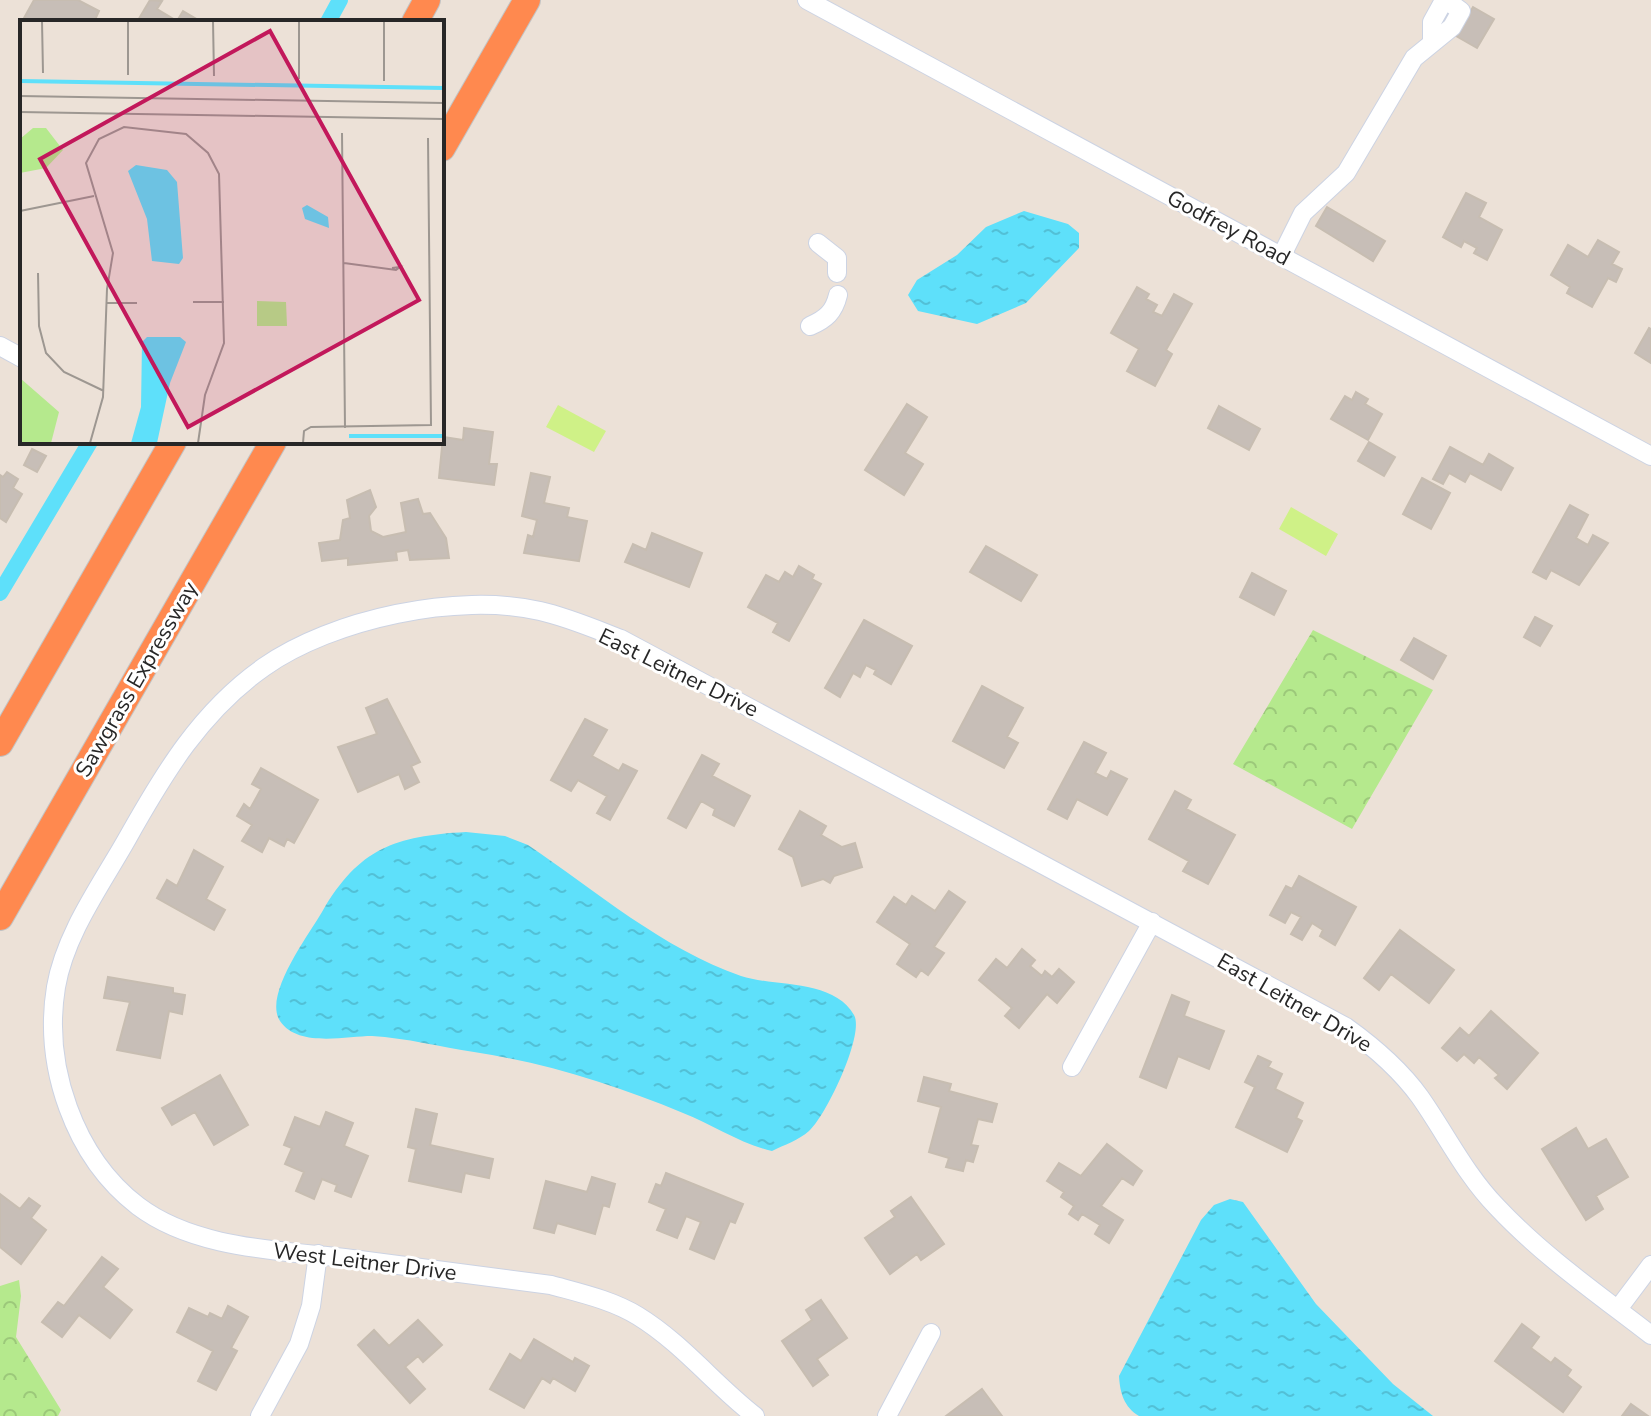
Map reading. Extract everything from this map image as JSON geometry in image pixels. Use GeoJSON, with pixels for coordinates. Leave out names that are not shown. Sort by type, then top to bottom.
{"type":"FeatureCollection","features":[{"type":"Feature","properties":{"kind":"highway"},"geometry":{"type":"LineString","coordinates":[[416,20],[427,0]]}},
{"type":"Feature","properties":{"kind":"highway"},"geometry":{"type":"LineString","coordinates":[[444,145],[527,0]]}},
{"type":"Feature","properties":{"kind":"highway"},"geometry":{"type":"LineString","coordinates":[[0,743],[172,444]]}},
{"type":"Feature","properties":{"kind":"highway","name":"Sawgrass Expressway"},"geometry":{"type":"LineString","coordinates":[[0,917],[272,444]]}},
{"type":"Feature","properties":{"kind":"street","name":"Godfrey Road"},"geometry":{"type":"LineString","coordinates":[[807,0],[1651,456]]}},
{"type":"Feature","properties":{"kind":"street"},"geometry":{"type":"LineString","coordinates":[[1282,255],[1303,213],[1346,173],[1414,58],[1432,42]]}},
{"type":"Feature","properties":{"kind":"street"},"geometry":{"type":"LineString","coordinates":[[818,243],[837,258],[837,273]]}},
{"type":"Feature","properties":{"kind":"street"},"geometry":{"type":"LineString","coordinates":[[810,326],[825,320],[835,307],[838,295]]}},
{"type":"Feature","properties":{"kind":"street"},"geometry":{"type":"LineString","coordinates":[[0,346],[20,357]]}},
{"type":"Feature","properties":{"kind":"street","name":"East Leitner Drive"},"geometry":{"type":"LineString","coordinates":[[54,1032],[56,986],[73,936],[165,772],[209,712],[266,665],[336,632],[413,608],[476,605],[539,611],[621,639],[1346,1027],[1384,1054],[1420,1097],[1460,1161],[1495,1206],[1544,1253],[1651,1335]]}},
{"type":"Feature","properties":{"kind":"street"},"geometry":{"type":"LineString","coordinates":[[1072,1067],[1152,922]]}},
{"type":"Feature","properties":{"kind":"street","name":"West Leitner Drive"},"geometry":{"type":"LineString","coordinates":[[54,1032],[60,1083],[76,1127],[106,1175],[139,1207],[186,1230],[231,1242],[551,1285],[598,1298],[637,1315],[673,1342],[755,1416]]}},
{"type":"Feature","properties":{"kind":"street"},"geometry":{"type":"LineString","coordinates":[[260,1416],[299,1344],[311,1306],[318,1254]]}},
{"type":"Feature","properties":{"kind":"street"},"geometry":{"type":"LineString","coordinates":[[1618,1309],[1651,1265]]}},
{"type":"Feature","properties":{"kind":"street"},"geometry":{"type":"LineString","coordinates":[[887,1416],[931,1333]]}},
{"type":"Feature","properties":{"kind":"green space"},"geometry":{"type":"Polygon","coordinates":[[[558,405],[606,431],[594,452],[546,427],[558,405]]]}},
{"type":"Feature","properties":{"kind":"green space"},"geometry":{"type":"Polygon","coordinates":[[[1291,507],[1338,534],[1326,556],[1279,529],[1291,507]]]}},
{"type":"Feature","properties":{"kind":"green space"},"geometry":{"type":"Polygon","coordinates":[[[1313,630],[1433,690],[1352,829],[1233,764],[1313,630]]]}},
{"type":"Feature","properties":{"kind":"green space"},"geometry":{"type":"Polygon","coordinates":[[[19,1280],[21,1296],[16,1337],[61,1410],[58,1416],[0,1416],[0,1286],[19,1280]]]}},
{"type":"Feature","properties":{"kind":"water"},"geometry":{"type":"Polygon","coordinates":[[[1024,211],[1068,224],[1079,233],[1079,248],[1026,303],[977,324],[918,311],[908,295],[917,280],[957,255],[986,227],[1024,211]]]}},
{"type":"Feature","properties":{"kind":"water"},"geometry":{"type":"Polygon","coordinates":[[[466,832],[505,836],[528,845],[657,935],[712,965],[741,976],[818,990],[845,1003],[854,1015],[854,1039],[834,1093],[809,1131],[772,1151],[749,1144],[658,1103],[554,1069],[398,1039],[372,1036],[310,1038],[288,1029],[280,1021],[276,1010],[282,981],[307,936],[350,873],[365,860],[399,842],[466,832]]]}},
{"type":"Feature","properties":{"kind":"water"},"geometry":{"type":"Polygon","coordinates":[[[1230,1199],[1243,1202],[1316,1304],[1393,1384],[1433,1416],[1139,1416],[1126,1404],[1119,1376],[1201,1220],[1214,1205],[1230,1199]]]}},
{"type":"Feature","properties":{"kind":"building"},"geometry":{"type":"Polygon","coordinates":[[[34,0],[78,0],[99,11],[95,20],[24,18],[34,0]]]}},
{"type":"Feature","properties":{"kind":"building"},"geometry":{"type":"Polygon","coordinates":[[[150,0],[162,1],[157,9],[175,20],[138,20],[150,0]]]}},
{"type":"Feature","properties":{"kind":"building"},"geometry":{"type":"Polygon","coordinates":[[[1473,7],[1494,19],[1477,48],[1456,36],[1473,7]]]}},
{"type":"Feature","properties":{"kind":"building"},"geometry":{"type":"Polygon","coordinates":[[[183,11],[198,20],[178,20],[183,11]]]}},
{"type":"Feature","properties":{"kind":"building"},"geometry":{"type":"Polygon","coordinates":[[[1466,193],[1486,203],[1479,217],[1502,230],[1487,260],[1474,253],[1477,248],[1464,241],[1461,247],[1443,237],[1466,193]]]}},
{"type":"Feature","properties":{"kind":"building"},"geometry":{"type":"Polygon","coordinates":[[[1327,207],[1385,241],[1373,261],[1316,226],[1327,207]]]}},
{"type":"Feature","properties":{"kind":"building"},"geometry":{"type":"Polygon","coordinates":[[[1598,240],[1619,252],[1612,264],[1622,269],[1616,282],[1608,278],[1592,307],[1567,293],[1570,287],[1551,275],[1568,245],[1588,257],[1598,240]]]}},
{"type":"Feature","properties":{"kind":"building"},"geometry":{"type":"Polygon","coordinates":[[[1137,287],[1149,294],[1146,299],[1157,305],[1153,312],[1162,316],[1174,294],[1192,304],[1166,350],[1172,354],[1155,386],[1127,371],[1139,349],[1111,333],[1137,287]]]}},
{"type":"Feature","properties":{"kind":"building"},"geometry":{"type":"Polygon","coordinates":[[[1651,329],[1651,363],[1635,353],[1651,329]]]}},
{"type":"Feature","properties":{"kind":"building"},"geometry":{"type":"Polygon","coordinates":[[[1356,392],[1368,399],[1365,404],[1382,414],[1368,440],[1331,419],[1345,396],[1352,400],[1356,392]]]}},
{"type":"Feature","properties":{"kind":"building"},"geometry":{"type":"Polygon","coordinates":[[[907,404],[927,417],[905,453],[923,464],[904,495],[865,470],[907,404]]]}},
{"type":"Feature","properties":{"kind":"building"},"geometry":{"type":"Polygon","coordinates":[[[1219,406],[1260,429],[1249,450],[1208,428],[1219,406]]]}},
{"type":"Feature","properties":{"kind":"building"},"geometry":{"type":"Polygon","coordinates":[[[464,428],[493,432],[489,464],[497,464],[494,485],[439,478],[444,437],[463,440],[464,428]]]}},
{"type":"Feature","properties":{"kind":"building"},"geometry":{"type":"Polygon","coordinates":[[[1369,442],[1395,457],[1384,476],[1358,461],[1369,442]]]}},
{"type":"Feature","properties":{"kind":"building"},"geometry":{"type":"Polygon","coordinates":[[[1450,447],[1483,465],[1489,454],[1513,468],[1501,490],[1470,473],[1465,482],[1449,473],[1443,484],[1433,479],[1450,447]]]}},
{"type":"Feature","properties":{"kind":"building"},"geometry":{"type":"Polygon","coordinates":[[[32,449],[46,456],[37,472],[24,465],[32,449]]]}},
{"type":"Feature","properties":{"kind":"building"},"geometry":{"type":"Polygon","coordinates":[[[7,472],[18,479],[13,488],[22,494],[6,522],[0,518],[0,475],[3,477],[7,472]]]}},
{"type":"Feature","properties":{"kind":"building"},"geometry":{"type":"Polygon","coordinates":[[[531,473],[550,477],[544,503],[569,508],[567,517],[587,521],[579,561],[524,553],[528,535],[533,537],[537,520],[522,516],[531,473]]]}},
{"type":"Feature","properties":{"kind":"building"},"geometry":{"type":"Polygon","coordinates":[[[1422,478],[1450,493],[1431,529],[1403,514],[1422,478]]]}},
{"type":"Feature","properties":{"kind":"building"},"geometry":{"type":"Polygon","coordinates":[[[370,490],[376,507],[369,516],[371,531],[383,537],[406,532],[401,503],[418,499],[423,514],[430,513],[446,538],[449,558],[410,560],[408,550],[396,552],[397,560],[348,565],[348,558],[322,561],[319,543],[340,540],[343,520],[350,518],[347,500],[370,490]]]}},
{"type":"Feature","properties":{"kind":"building"},"geometry":{"type":"Polygon","coordinates":[[[1570,505],[1588,515],[1576,538],[1588,545],[1593,535],[1608,543],[1579,585],[1551,570],[1546,579],[1533,572],[1570,505]]]}},
{"type":"Feature","properties":{"kind":"building"},"geometry":{"type":"Polygon","coordinates":[[[652,533],[702,553],[689,587],[625,562],[633,544],[646,550],[652,533]]]}},
{"type":"Feature","properties":{"kind":"building"},"geometry":{"type":"Polygon","coordinates":[[[986,546],[1037,575],[1021,601],[970,572],[986,546]]]}},
{"type":"Feature","properties":{"kind":"building"},"geometry":{"type":"Polygon","coordinates":[[[799,566],[814,575],[812,579],[821,584],[789,641],[773,632],[778,623],[748,607],[766,575],[779,582],[785,572],[793,577],[799,566]]]}},
{"type":"Feature","properties":{"kind":"building"},"geometry":{"type":"Polygon","coordinates":[[[1252,573],[1286,591],[1274,615],[1240,597],[1252,573]]]}},
{"type":"Feature","properties":{"kind":"building"},"geometry":{"type":"Polygon","coordinates":[[[1535,617],[1552,626],[1540,646],[1524,637],[1535,617]]]}},
{"type":"Feature","properties":{"kind":"building"},"geometry":{"type":"Polygon","coordinates":[[[864,620],[912,646],[891,684],[866,665],[860,677],[853,673],[840,697],[825,688],[864,620]]]}},
{"type":"Feature","properties":{"kind":"building"},"geometry":{"type":"Polygon","coordinates":[[[1414,638],[1446,656],[1433,679],[1401,660],[1414,638]]]}},
{"type":"Feature","properties":{"kind":"building"},"geometry":{"type":"Polygon","coordinates":[[[982,686],[1023,708],[1007,737],[1018,743],[1004,768],[953,741],[982,686]]]}},
{"type":"Feature","properties":{"kind":"building"},"geometry":{"type":"Polygon","coordinates":[[[387,699],[420,762],[411,766],[419,782],[405,789],[399,774],[358,792],[338,747],[377,734],[366,708],[387,699]]]}},
{"type":"Feature","properties":{"kind":"building"},"geometry":{"type":"Polygon","coordinates":[[[585,719],[607,730],[592,756],[619,771],[623,764],[637,771],[610,820],[597,813],[607,796],[578,780],[571,791],[551,780],[585,719]]]}},
{"type":"Feature","properties":{"kind":"building"},"geometry":{"type":"Polygon","coordinates":[[[1084,742],[1106,753],[1095,773],[1107,779],[1111,771],[1127,779],[1107,815],[1077,799],[1067,819],[1048,809],[1084,742]]]}},
{"type":"Feature","properties":{"kind":"building"},"geometry":{"type":"Polygon","coordinates":[[[702,755],[719,764],[712,776],[750,796],[734,826],[713,815],[715,809],[701,801],[686,828],[668,818],[702,755]]]}},
{"type":"Feature","properties":{"kind":"building"},"geometry":{"type":"Polygon","coordinates":[[[261,768],[318,800],[294,843],[287,839],[284,846],[269,838],[262,852],[242,841],[252,825],[237,816],[244,804],[250,809],[261,789],[252,784],[261,768]]]}},
{"type":"Feature","properties":{"kind":"building"},"geometry":{"type":"Polygon","coordinates":[[[1175,791],[1191,800],[1186,809],[1235,835],[1208,884],[1183,871],[1189,861],[1149,839],[1175,791]]]}},
{"type":"Feature","properties":{"kind":"building"},"geometry":{"type":"Polygon","coordinates":[[[800,811],[826,826],[821,835],[842,847],[855,843],[862,867],[834,876],[830,883],[823,879],[802,886],[793,857],[779,849],[800,811]]]}},
{"type":"Feature","properties":{"kind":"building"},"geometry":{"type":"Polygon","coordinates":[[[194,850],[223,867],[206,899],[225,910],[214,930],[157,898],[167,880],[177,886],[194,850]]]}},
{"type":"Feature","properties":{"kind":"building"},"geometry":{"type":"Polygon","coordinates":[[[1299,876],[1356,907],[1335,945],[1320,936],[1323,930],[1312,923],[1302,940],[1291,934],[1301,917],[1291,912],[1285,923],[1270,915],[1286,886],[1292,889],[1299,876]]]}},
{"type":"Feature","properties":{"kind":"building"},"geometry":{"type":"Polygon","coordinates":[[[949,891],[965,902],[934,947],[944,953],[928,975],[921,970],[916,977],[897,964],[910,944],[877,922],[894,897],[906,905],[912,896],[935,911],[949,891]]]}},
{"type":"Feature","properties":{"kind":"building"},"geometry":{"type":"Polygon","coordinates":[[[1400,930],[1454,970],[1429,1003],[1391,974],[1379,990],[1364,978],[1400,930]]]}},
{"type":"Feature","properties":{"kind":"building"},"geometry":{"type":"Polygon","coordinates":[[[1022,949],[1035,960],[1030,966],[1042,976],[1045,971],[1052,977],[1059,969],[1074,982],[1057,1003],[1047,994],[1019,1028],[1005,1016],[1012,1008],[979,980],[996,959],[1007,968],[1022,949]]]}},
{"type":"Feature","properties":{"kind":"building"},"geometry":{"type":"Polygon","coordinates":[[[108,977],[173,988],[173,993],[185,995],[182,1014],[169,1011],[160,1058],[117,1050],[130,1002],[104,998],[108,977]]]}},
{"type":"Feature","properties":{"kind":"building"},"geometry":{"type":"Polygon","coordinates":[[[1172,995],[1189,1002],[1184,1016],[1224,1031],[1209,1069],[1178,1056],[1166,1088],[1140,1077],[1172,995]]]}},
{"type":"Feature","properties":{"kind":"building"},"geometry":{"type":"Polygon","coordinates":[[[1491,1011],[1538,1053],[1507,1089],[1495,1078],[1499,1075],[1479,1057],[1474,1063],[1464,1054],[1457,1061],[1442,1048],[1460,1028],[1469,1036],[1491,1011]]]}},
{"type":"Feature","properties":{"kind":"building"},"geometry":{"type":"Polygon","coordinates":[[[1258,1056],[1271,1062],[1268,1067],[1282,1074],[1275,1089],[1303,1103],[1296,1118],[1302,1121],[1287,1152],[1236,1127],[1255,1087],[1245,1082],[1258,1056]]]}},
{"type":"Feature","properties":{"kind":"building"},"geometry":{"type":"Polygon","coordinates":[[[220,1075],[248,1125],[214,1145],[195,1112],[172,1125],[162,1108],[220,1075]]]}},
{"type":"Feature","properties":{"kind":"building"},"geometry":{"type":"Polygon","coordinates":[[[924,1077],[951,1084],[949,1091],[997,1104],[992,1122],[978,1119],[971,1145],[978,1146],[973,1162],[966,1160],[963,1171],[946,1167],[949,1158],[929,1152],[941,1107],[918,1101],[924,1077]]]}},
{"type":"Feature","properties":{"kind":"building"},"geometry":{"type":"Polygon","coordinates":[[[416,1109],[437,1114],[430,1145],[493,1159],[489,1178],[465,1173],[461,1192],[409,1181],[416,1149],[408,1147],[416,1109]]]}},
{"type":"Feature","properties":{"kind":"building"},"geometry":{"type":"Polygon","coordinates":[[[326,1112],[353,1123],[344,1146],[368,1156],[351,1197],[335,1191],[337,1185],[322,1179],[314,1199],[296,1191],[304,1172],[285,1164],[292,1148],[284,1145],[295,1117],[320,1127],[326,1112]]]}},
{"type":"Feature","properties":{"kind":"building"},"geometry":{"type":"Polygon","coordinates":[[[1576,1128],[1588,1149],[1606,1139],[1628,1177],[1596,1196],[1603,1209],[1586,1220],[1542,1149],[1576,1128]]]}},
{"type":"Feature","properties":{"kind":"building"},"geometry":{"type":"Polygon","coordinates":[[[1107,1144],[1142,1171],[1133,1185],[1122,1178],[1101,1206],[1123,1220],[1109,1243],[1095,1234],[1100,1225],[1082,1214],[1078,1220],[1069,1214],[1074,1206],[1061,1197],[1064,1192],[1047,1181],[1059,1163],[1081,1176],[1107,1144]]]}},
{"type":"Feature","properties":{"kind":"building"},"geometry":{"type":"Polygon","coordinates":[[[666,1173],[743,1204],[735,1223],[730,1221],[714,1259],[690,1249],[701,1222],[686,1216],[677,1238],[657,1230],[666,1209],[649,1202],[656,1184],[661,1186],[666,1173]]]}},
{"type":"Feature","properties":{"kind":"building"},"geometry":{"type":"Polygon","coordinates":[[[592,1177],[615,1184],[609,1207],[603,1205],[595,1234],[557,1223],[554,1233],[534,1228],[546,1181],[587,1192],[592,1177]]]}},
{"type":"Feature","properties":{"kind":"building"},"geometry":{"type":"Polygon","coordinates":[[[0,1194],[20,1209],[29,1198],[40,1206],[31,1218],[46,1230],[21,1264],[0,1247],[0,1194]]]}},
{"type":"Feature","properties":{"kind":"building"},"geometry":{"type":"Polygon","coordinates":[[[911,1197],[944,1244],[921,1260],[917,1254],[890,1274],[865,1238],[895,1217],[891,1211],[911,1197]]]}},
{"type":"Feature","properties":{"kind":"building"},"geometry":{"type":"Polygon","coordinates":[[[102,1257],[118,1269],[103,1287],[132,1310],[110,1338],[79,1315],[62,1337],[42,1322],[58,1302],[64,1306],[102,1257]]]}},
{"type":"Feature","properties":{"kind":"building"},"geometry":{"type":"Polygon","coordinates":[[[821,1300],[847,1338],[817,1359],[828,1375],[813,1386],[782,1341],[812,1320],[806,1310],[821,1300]]]}},
{"type":"Feature","properties":{"kind":"building"},"geometry":{"type":"Polygon","coordinates":[[[228,1306],[248,1317],[231,1348],[237,1351],[216,1390],[198,1381],[213,1351],[177,1332],[189,1308],[208,1317],[210,1313],[222,1319],[228,1306]]]}},
{"type":"Feature","properties":{"kind":"building"},"geometry":{"type":"Polygon","coordinates":[[[418,1320],[442,1345],[423,1362],[418,1356],[405,1367],[425,1389],[410,1403],[358,1345],[374,1330],[389,1346],[418,1320]]]}},
{"type":"Feature","properties":{"kind":"building"},"geometry":{"type":"Polygon","coordinates":[[[1522,1324],[1539,1337],[1531,1348],[1551,1363],[1555,1358],[1571,1370],[1567,1376],[1581,1387],[1563,1412],[1495,1361],[1522,1324]]]}},
{"type":"Feature","properties":{"kind":"building"},"geometry":{"type":"Polygon","coordinates":[[[534,1339],[573,1362],[575,1358],[589,1366],[575,1391],[553,1378],[550,1383],[542,1378],[524,1408],[490,1389],[510,1354],[521,1361],[534,1339]]]}},
{"type":"Feature","properties":{"kind":"building"},"geometry":{"type":"Polygon","coordinates":[[[982,1389],[1002,1416],[946,1416],[982,1389]]]}},
{"type":"Feature","properties":{"kind":"building"},"geometry":{"type":"Polygon","coordinates":[[[1631,1404],[1648,1416],[1622,1416],[1631,1404]]]}},
{"type":"Feature","properties":{"kind":"waterway"},"geometry":{"type":"LineString","coordinates":[[329,20],[340,0]]}},
{"type":"Feature","properties":{"kind":"waterway"},"geometry":{"type":"LineString","coordinates":[[0,593],[89,444]]}}]}
